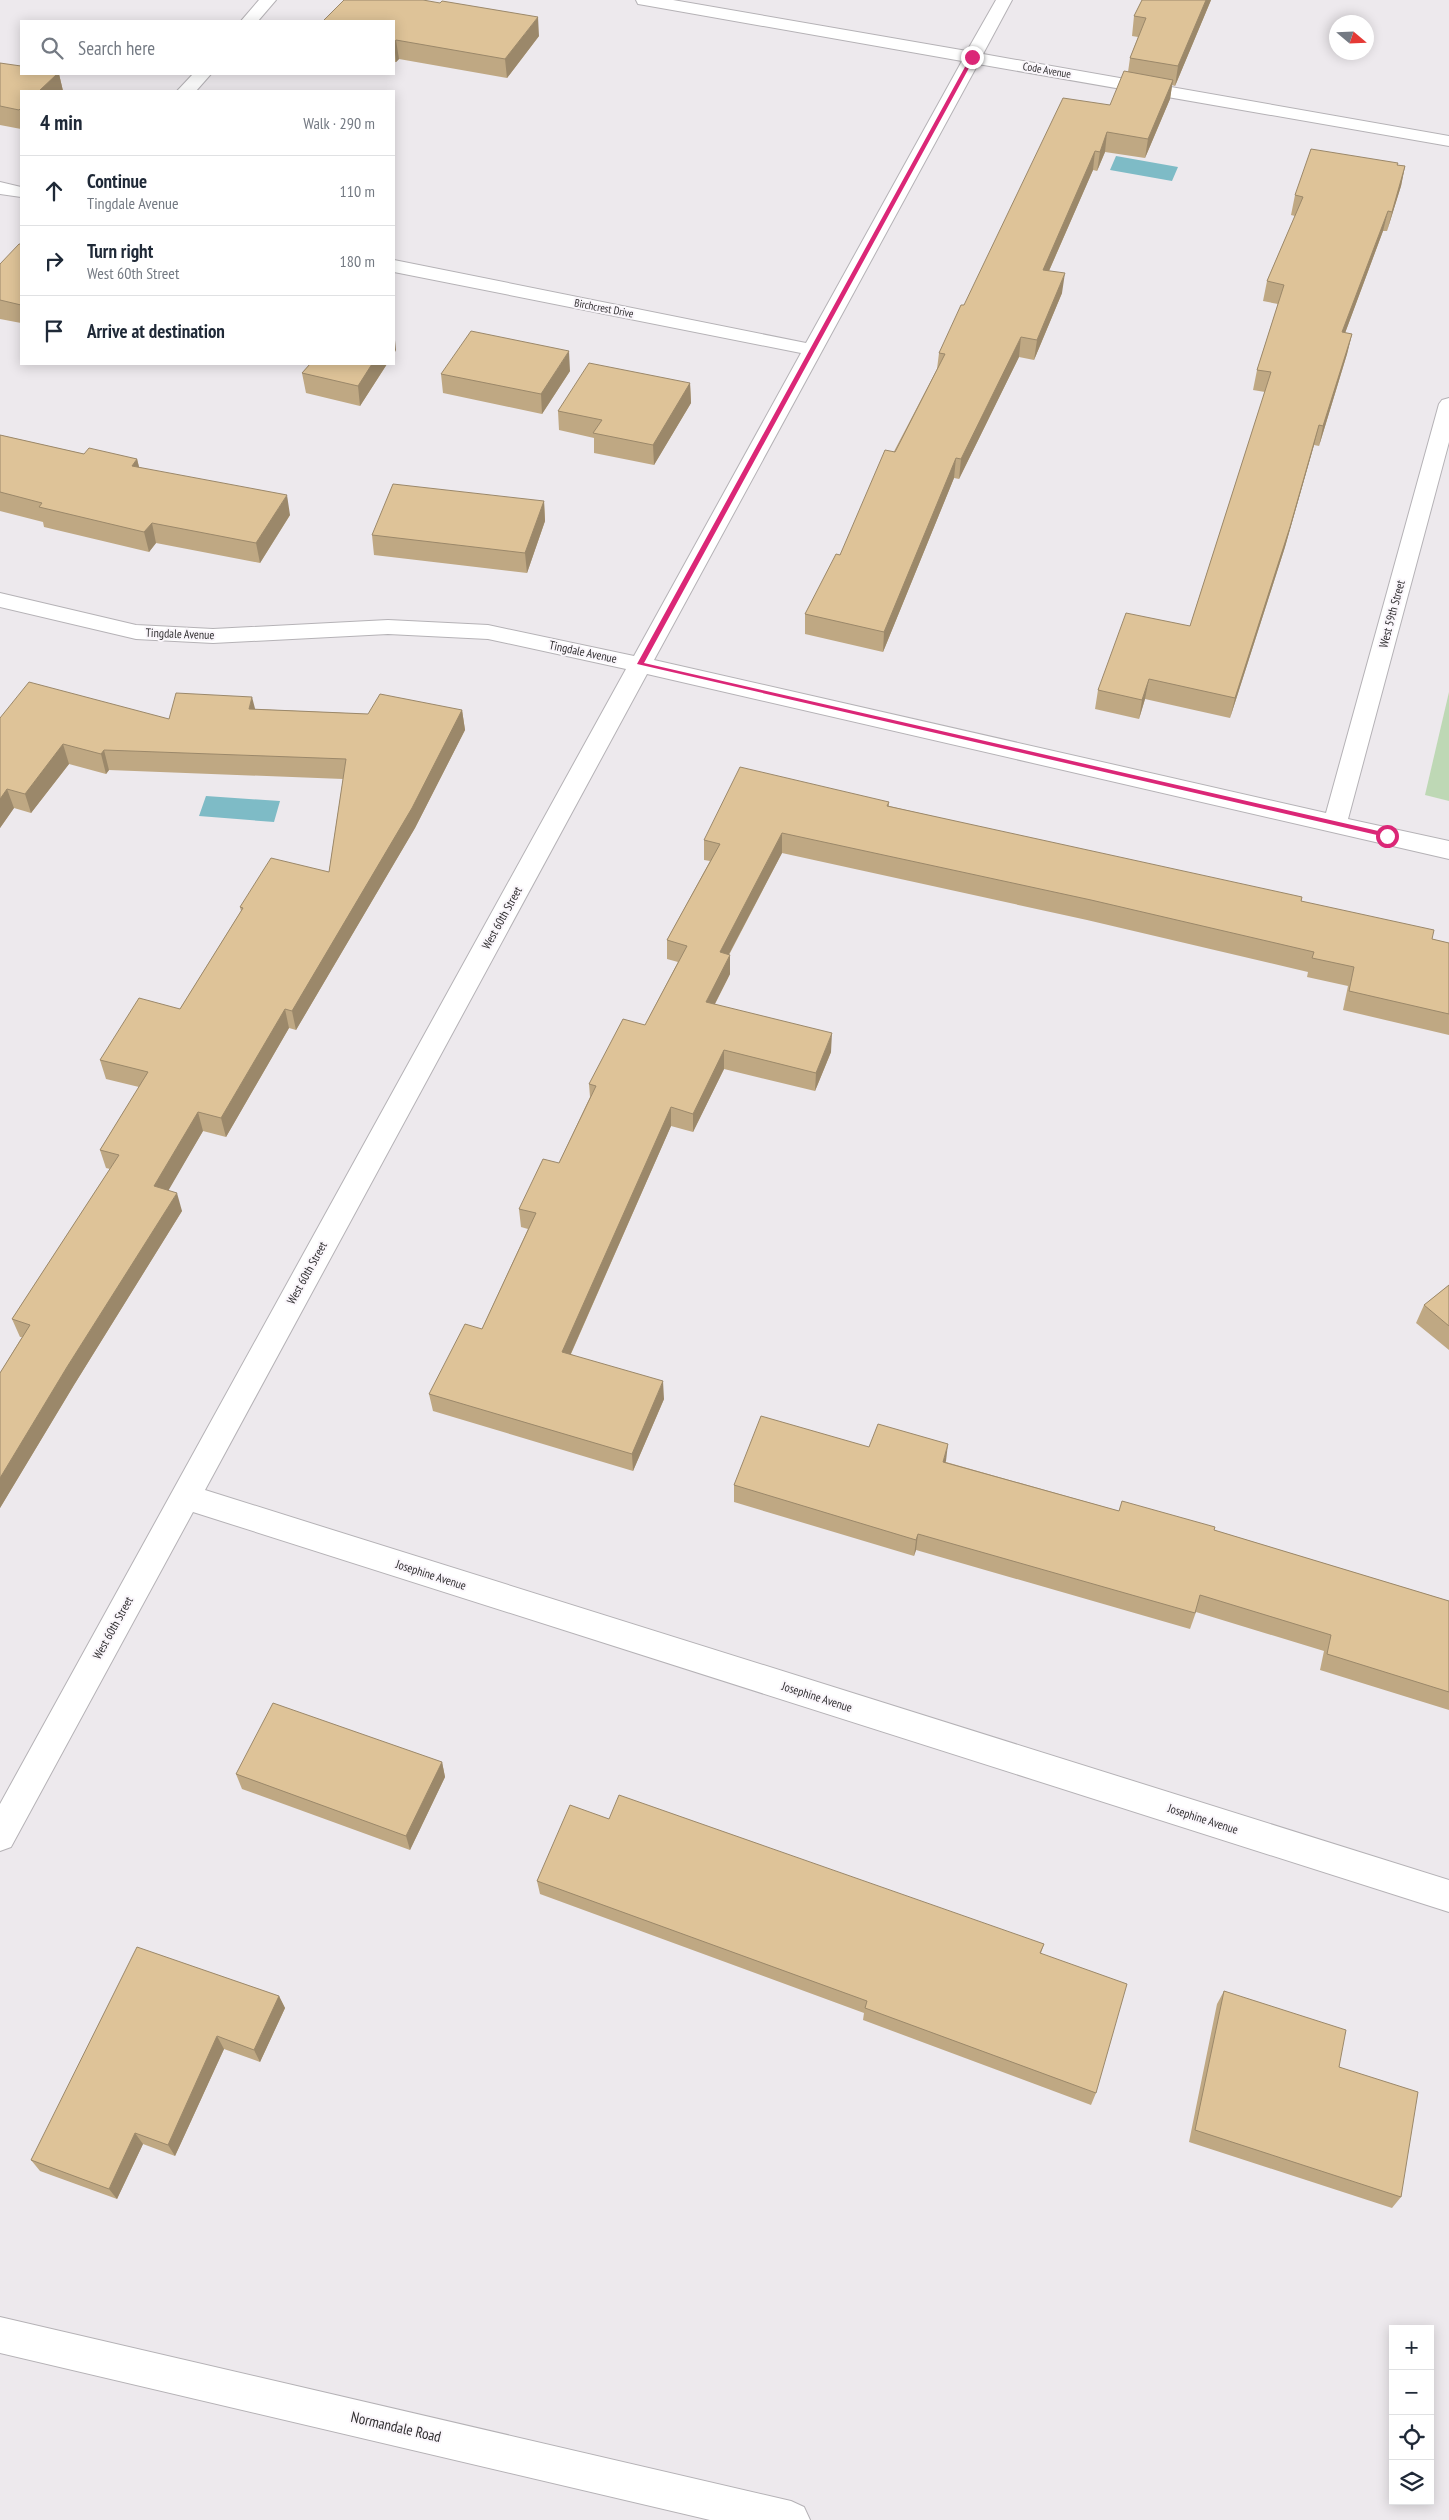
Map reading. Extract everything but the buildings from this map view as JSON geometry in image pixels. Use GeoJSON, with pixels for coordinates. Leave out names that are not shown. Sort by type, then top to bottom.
{"type":"FeatureCollection","features":[{"type":"Feature","properties":{"kind":"street"},"geometry":{"type":"LineString","coordinates":[[250,20],[268,0]]}},
{"type":"Feature","properties":{"kind":"street","name":"Code Avenue"},"geometry":{"type":"LineString","coordinates":[[644,0],[1449,141]]}},
{"type":"Feature","properties":{"kind":"street","name":"West 60th Street"},"geometry":{"type":"LineString","coordinates":[[0,1836],[1004,0]]}},
{"type":"Feature","properties":{"kind":"street"},"geometry":{"type":"LineString","coordinates":[[187,90],[201,75]]}},
{"type":"Feature","properties":{"kind":"street"},"geometry":{"type":"LineString","coordinates":[[0,188],[20,192]]}},
{"type":"Feature","properties":{"kind":"street","name":"Birchcrest Drive"},"geometry":{"type":"LineString","coordinates":[[395,266],[813,350]]}},
{"type":"Feature","properties":{"kind":"street","name":"West 59th Street"},"geometry":{"type":"LineString","coordinates":[[1335,824],[1449,404]]}},
{"type":"Feature","properties":{"kind":"street","name":"Tingdale Avenue"},"geometry":{"type":"LineString","coordinates":[[0,600],[136,632],[213,636],[388,627],[488,632],[640,664],[1449,850]]}},
{"type":"Feature","properties":{"kind":"street","name":"Josephine Avenue"},"geometry":{"type":"LineString","coordinates":[[185,1497],[1449,1896]]}},
{"type":"Feature","properties":{"kind":"street","name":"Normandale Road"},"geometry":{"type":"LineString","coordinates":[[0,2334],[792,2520]]}},
{"type":"Feature","properties":{"kind":"green space"},"geometry":{"type":"Polygon","coordinates":[[[1449,692],[1449,801],[1425,795],[1449,692]]]}},
{"type":"Feature","properties":{"kind":"water"},"geometry":{"type":"Polygon","coordinates":[[[1116,156],[1178,167],[1172,181],[1110,170],[1116,156]]]}},
{"type":"Feature","properties":{"kind":"water"},"geometry":{"type":"Polygon","coordinates":[[[206,796],[280,801],[274,822],[199,816],[206,796]]]}},
{"type":"Feature","properties":{"kind":"route"},"geometry":{"type":"LineString","coordinates":[[972,57],[640,664],[1387,836]]}}]}
